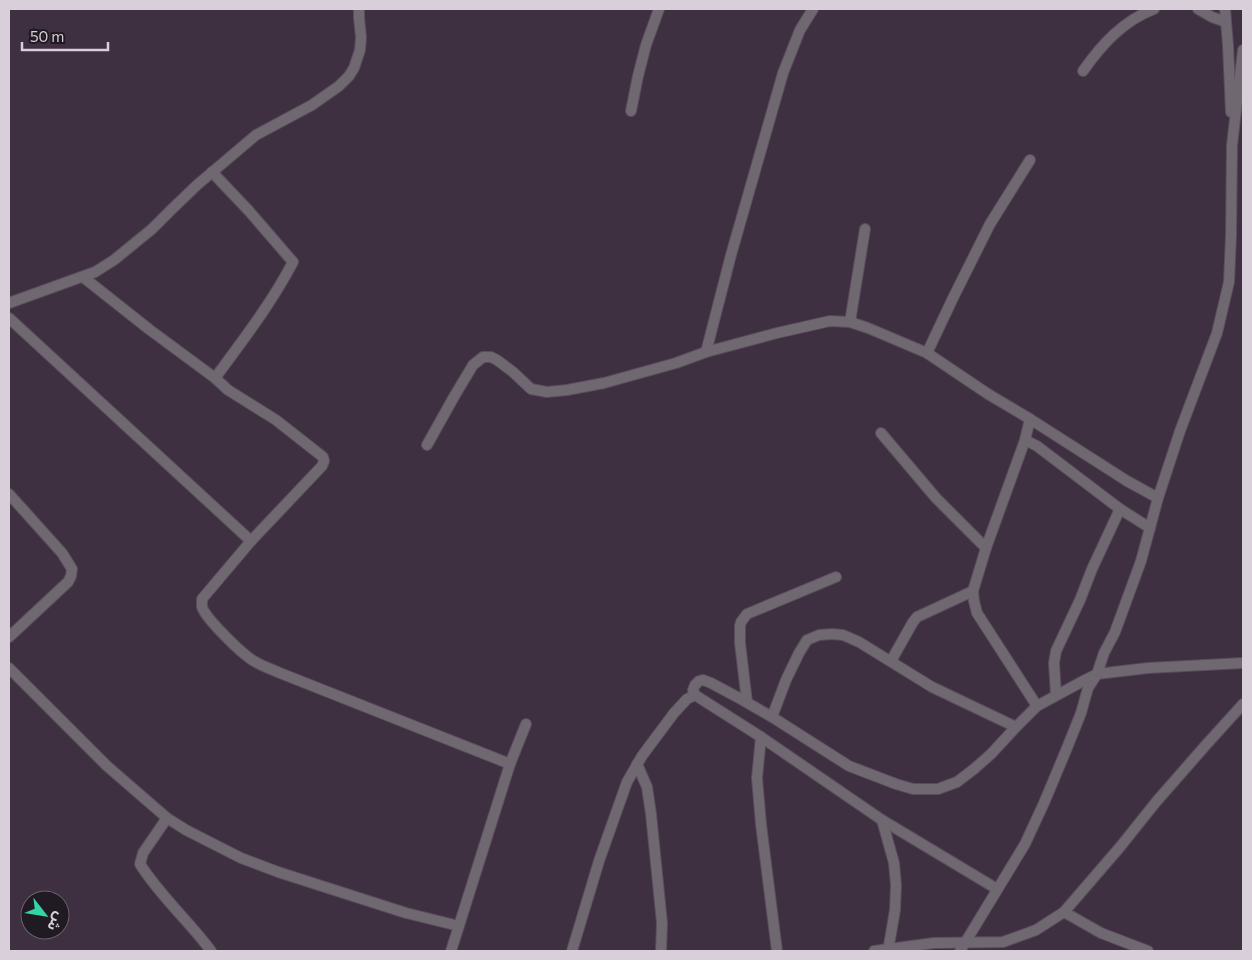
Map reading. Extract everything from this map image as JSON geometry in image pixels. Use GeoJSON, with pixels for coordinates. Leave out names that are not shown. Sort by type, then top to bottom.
{"type":"FeatureCollection","features":[{"type":"Feature","properties":{"kind":"street"},"geometry":{"type":"LineString","coordinates":[[9,303],[83,277],[114,260],[152,229],[212,172],[256,135],[312,105],[340,86],[354,68],[360,50],[359,9]]}},
{"type":"Feature","properties":{"kind":"street"},"geometry":{"type":"LineString","coordinates":[[631,111],[646,44],[659,9]]}},
{"type":"Feature","properties":{"kind":"street"},"geometry":{"type":"LineString","coordinates":[[706,352],[731,255],[783,73],[800,30],[813,9]]}},
{"type":"Feature","properties":{"kind":"street"},"geometry":{"type":"LineString","coordinates":[[1083,70],[1096,52],[1120,28],[1154,9]]}},
{"type":"Feature","properties":{"kind":"street"},"geometry":{"type":"LineString","coordinates":[[1198,9],[1226,22]]}},
{"type":"Feature","properties":{"kind":"street"},"geometry":{"type":"LineString","coordinates":[[962,947],[1025,844],[1081,713],[1088,688],[1098,674],[1104,653],[1115,632],[1140,561],[1180,430],[1217,333],[1229,282],[1231,236],[1232,146],[1225,9]]}},
{"type":"Feature","properties":{"kind":"street"},"geometry":{"type":"LineString","coordinates":[[1232,146],[1243,50]]}},
{"type":"Feature","properties":{"kind":"street"},"geometry":{"type":"LineString","coordinates":[[927,353],[990,224],[1030,160]]}},
{"type":"Feature","properties":{"kind":"street"},"geometry":{"type":"LineString","coordinates":[[212,172],[293,262],[281,286],[215,378]]}},
{"type":"Feature","properties":{"kind":"street"},"geometry":{"type":"LineString","coordinates":[[850,322],[864,229]]}},
{"type":"Feature","properties":{"kind":"street"},"geometry":{"type":"LineString","coordinates":[[83,277],[228,390],[276,420],[323,457],[322,466],[251,541],[202,599],[202,606],[215,624],[253,661],[295,680],[510,764]]}},
{"type":"Feature","properties":{"kind":"street"},"geometry":{"type":"LineString","coordinates":[[9,318],[251,541]]}},
{"type":"Feature","properties":{"kind":"street"},"geometry":{"type":"LineString","coordinates":[[428,445],[473,364],[483,357],[491,357],[497,360],[531,389],[547,392],[604,383],[777,333],[830,321],[850,322],[927,353],[988,394],[1127,481],[1158,498]]}},
{"type":"Feature","properties":{"kind":"street"},"geometry":{"type":"LineString","coordinates":[[1030,419],[1025,440],[986,548],[973,591],[977,613],[1037,706]]}},
{"type":"Feature","properties":{"kind":"street"},"geometry":{"type":"LineString","coordinates":[[881,433],[936,498],[986,548]]}},
{"type":"Feature","properties":{"kind":"street"},"geometry":{"type":"LineString","coordinates":[[1025,440],[1037,446],[1120,509],[1150,528]]}},
{"type":"Feature","properties":{"kind":"street"},"geometry":{"type":"LineString","coordinates":[[9,494],[62,553],[72,569],[68,582],[9,637]]}},
{"type":"Feature","properties":{"kind":"street"},"geometry":{"type":"LineString","coordinates":[[1056,696],[1054,663],[1056,651],[1120,509]]}},
{"type":"Feature","properties":{"kind":"street"},"geometry":{"type":"LineString","coordinates":[[747,702],[740,643],[740,626],[744,617],[836,577]]}},
{"type":"Feature","properties":{"kind":"street"},"geometry":{"type":"LineString","coordinates":[[891,661],[917,617],[973,591]]}},
{"type":"Feature","properties":{"kind":"street"},"geometry":{"type":"LineString","coordinates":[[772,717],[786,680],[807,640],[818,635],[832,634],[843,635],[891,661],[932,687],[1016,727]]}},
{"type":"Feature","properties":{"kind":"street"},"geometry":{"type":"LineString","coordinates":[[997,889],[882,820],[761,737],[695,695],[695,685],[703,680],[711,683],[772,717],[849,766],[888,782],[914,789],[938,789],[957,782],[992,754],[1037,706],[1098,674],[1148,668],[1243,663]]}},
{"type":"Feature","properties":{"kind":"street"},"geometry":{"type":"LineString","coordinates":[[9,668],[107,766],[167,818],[186,830],[241,858],[278,872],[406,913],[459,926]]}},
{"type":"Feature","properties":{"kind":"street"},"geometry":{"type":"LineString","coordinates":[[572,951],[626,782],[674,713],[687,699],[695,695]]}},
{"type":"Feature","properties":{"kind":"street"},"geometry":{"type":"LineString","coordinates":[[874,951],[934,942],[962,947],[1003,942],[1036,930],[1064,912],[1162,795],[1243,704]]}},
{"type":"Feature","properties":{"kind":"street"},"geometry":{"type":"LineString","coordinates":[[451,951],[510,764],[526,724]]}},
{"type":"Feature","properties":{"kind":"street"},"geometry":{"type":"LineString","coordinates":[[761,737],[757,778],[761,824],[778,951]]}},
{"type":"Feature","properties":{"kind":"street"},"geometry":{"type":"LineString","coordinates":[[637,764],[647,787],[651,814],[662,923],[661,951]]}},
{"type":"Feature","properties":{"kind":"street"},"geometry":{"type":"LineString","coordinates":[[167,818],[143,853],[140,864],[149,878],[211,951]]}},
{"type":"Feature","properties":{"kind":"street"},"geometry":{"type":"LineString","coordinates":[[882,820],[894,863],[896,885],[895,910],[889,950]]}},
{"type":"Feature","properties":{"kind":"street"},"geometry":{"type":"LineString","coordinates":[[1064,912],[1101,933],[1148,951]]}}]}
